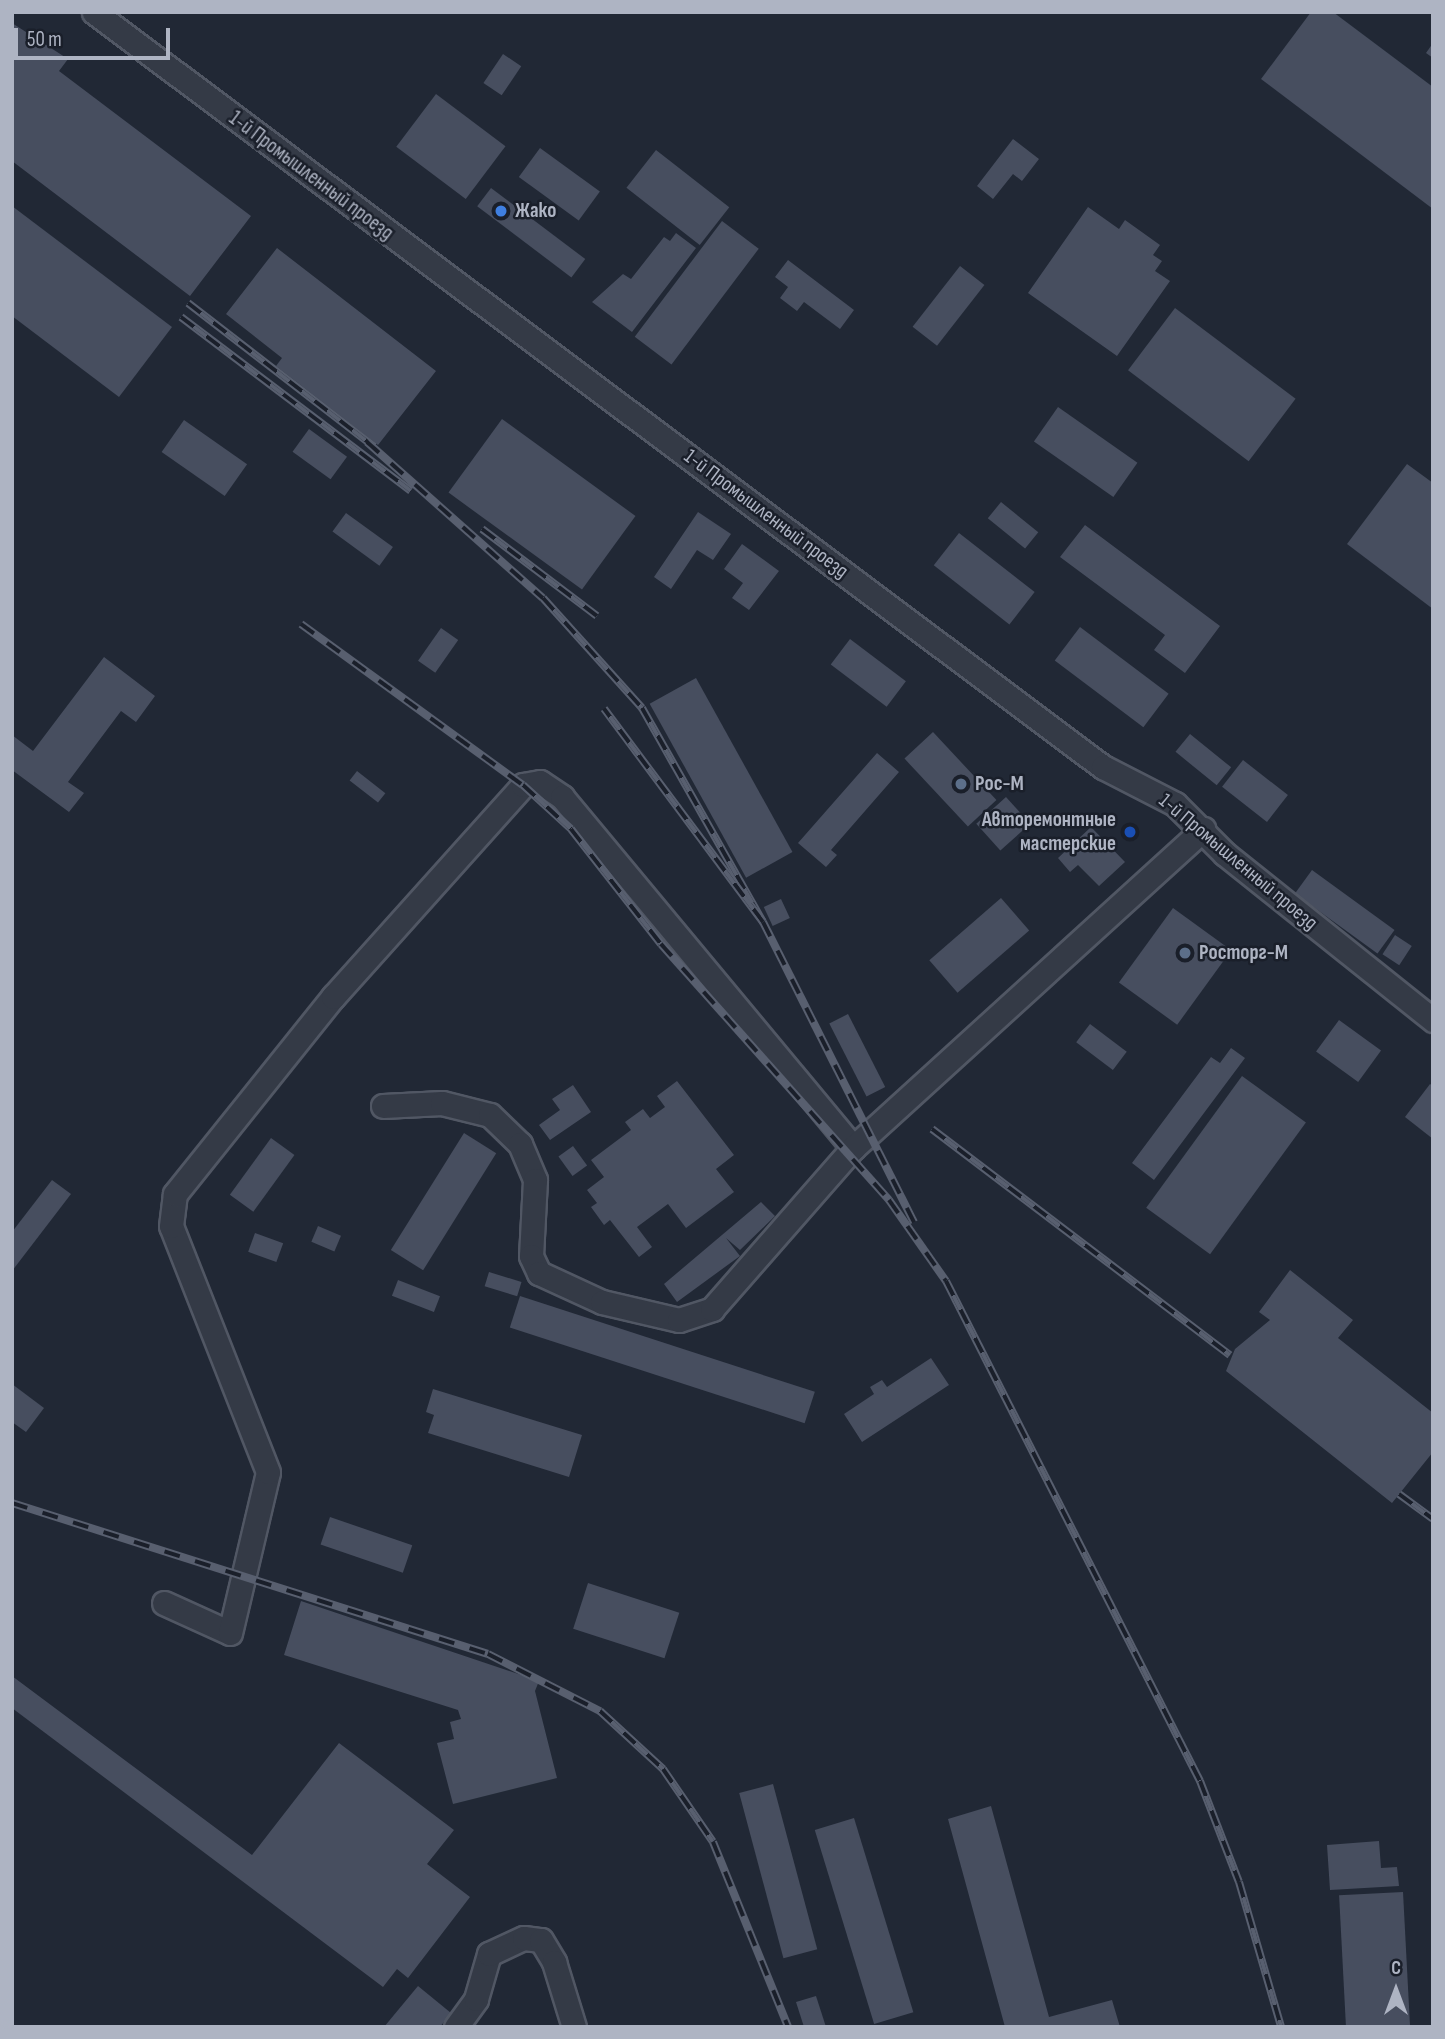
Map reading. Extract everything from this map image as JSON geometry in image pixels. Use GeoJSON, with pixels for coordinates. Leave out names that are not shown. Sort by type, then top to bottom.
{"type":"FeatureCollection","features":[{"type":"Feature","properties":{"kind":"street","name":"1-й Промышленный проезд"},"geometry":{"type":"LineString","coordinates":[[94,12],[1103,767],[1161,795],[1203,829],[1225,854],[1433,1020]]}},
{"type":"Feature","properties":{"kind":"street"},"geometry":{"type":"LineString","coordinates":[[164,1603],[230,1633],[268,1472],[171,1226],[175,1194],[333,997],[523,785],[540,782],[562,797],[853,1149]]}},
{"type":"Feature","properties":{"kind":"street"},"geometry":{"type":"LineString","coordinates":[[383,1106],[442,1103],[490,1115],[520,1144],[535,1180],[531,1255],[539,1273],[602,1302],[679,1320],[712,1309],[853,1149],[1203,829]]}},
{"type":"Feature","properties":{"kind":"street"},"geometry":{"type":"LineString","coordinates":[[456,2027],[476,1999],[489,1954],[524,1938],[541,1940],[554,1962],[573,2027]]}},
{"type":"Feature","properties":{"kind":"building"},"geometry":{"type":"Polygon","coordinates":[[[1311,12],[1333,12],[1433,87],[1433,209],[1261,79],[1311,12]]]}},
{"type":"Feature","properties":{"kind":"building"},"geometry":{"type":"Polygon","coordinates":[[[12,23],[68,59],[59,71],[251,216],[190,296],[12,161],[12,23]]]}},
{"type":"Feature","properties":{"kind":"building"},"geometry":{"type":"Polygon","coordinates":[[[1433,43],[1433,58],[1426,53],[1433,43]]]}},
{"type":"Feature","properties":{"kind":"building"},"geometry":{"type":"Polygon","coordinates":[[[503,54],[521,66],[502,95],[483,83],[503,54]]]}},
{"type":"Feature","properties":{"kind":"building"},"geometry":{"type":"Polygon","coordinates":[[[436,94],[505,146],[466,199],[396,147],[436,94]]]}},
{"type":"Feature","properties":{"kind":"building"},"geometry":{"type":"Polygon","coordinates":[[[1013,139],[1039,159],[1022,181],[1013,174],[993,199],[977,186],[1013,139]]]}},
{"type":"Feature","properties":{"kind":"building"},"geometry":{"type":"Polygon","coordinates":[[[540,148],[600,191],[579,221],[519,177],[540,148]]]}},
{"type":"Feature","properties":{"kind":"building"},"geometry":{"type":"Polygon","coordinates":[[[656,150],[729,207],[700,245],[626,188],[656,150]]]}},
{"type":"Feature","properties":{"kind":"building"},"geometry":{"type":"Polygon","coordinates":[[[491,188],[585,259],[571,277],[477,206],[491,188]]]}},
{"type":"Feature","properties":{"kind":"building"},"geometry":{"type":"Polygon","coordinates":[[[12,206],[172,327],[119,397],[12,316],[12,206]]]}},
{"type":"Feature","properties":{"kind":"building"},"geometry":{"type":"Polygon","coordinates":[[[1088,207],[1119,229],[1125,220],[1160,245],[1153,255],[1162,261],[1155,271],[1170,281],[1117,356],[1028,293],[1088,207]]]}},
{"type":"Feature","properties":{"kind":"building"},"geometry":{"type":"Polygon","coordinates":[[[722,221],[759,249],[671,364],[635,337],[722,221]]]}},
{"type":"Feature","properties":{"kind":"building"},"geometry":{"type":"Polygon","coordinates":[[[676,233],[696,248],[632,332],[592,302],[623,274],[631,279],[664,237],[670,241],[676,233]]]}},
{"type":"Feature","properties":{"kind":"building"},"geometry":{"type":"Polygon","coordinates":[[[277,248],[436,371],[378,445],[276,366],[282,358],[226,314],[277,248]]]}},
{"type":"Feature","properties":{"kind":"building"},"geometry":{"type":"Polygon","coordinates":[[[788,260],[854,310],[840,329],[804,302],[797,311],[780,298],[788,287],[775,277],[788,260]]]}},
{"type":"Feature","properties":{"kind":"building"},"geometry":{"type":"Polygon","coordinates":[[[960,266],[984,285],[937,346],[913,327],[960,266]]]}},
{"type":"Feature","properties":{"kind":"building"},"geometry":{"type":"Polygon","coordinates":[[[1175,308],[1296,399],[1249,461],[1128,370],[1175,308]]]}},
{"type":"Feature","properties":{"kind":"building"},"geometry":{"type":"Polygon","coordinates":[[[1058,407],[1137,463],[1113,497],[1034,441],[1058,407]]]}},
{"type":"Feature","properties":{"kind":"building"},"geometry":{"type":"Polygon","coordinates":[[[502,419],[635,516],[582,590],[449,493],[502,419]]]}},
{"type":"Feature","properties":{"kind":"building"},"geometry":{"type":"Polygon","coordinates":[[[184,420],[247,464],[225,496],[162,452],[184,420]]]}},
{"type":"Feature","properties":{"kind":"building"},"geometry":{"type":"Polygon","coordinates":[[[309,429],[347,457],[331,479],[293,452],[309,429]]]}},
{"type":"Feature","properties":{"kind":"building"},"geometry":{"type":"Polygon","coordinates":[[[1407,464],[1433,483],[1433,609],[1347,544],[1407,464]]]}},
{"type":"Feature","properties":{"kind":"building"},"geometry":{"type":"Polygon","coordinates":[[[1001,502],[1038,532],[1025,549],[988,518],[1001,502]]]}},
{"type":"Feature","properties":{"kind":"building"},"geometry":{"type":"Polygon","coordinates":[[[698,512],[731,534],[713,560],[697,550],[671,589],[654,577],[698,512]]]}},
{"type":"Feature","properties":{"kind":"building"},"geometry":{"type":"Polygon","coordinates":[[[346,513],[393,547],[379,566],[332,532],[346,513]]]}},
{"type":"Feature","properties":{"kind":"building"},"geometry":{"type":"Polygon","coordinates":[[[1085,525],[1220,626],[1185,673],[1154,650],[1165,635],[1060,557],[1085,525]]]}},
{"type":"Feature","properties":{"kind":"building"},"geometry":{"type":"Polygon","coordinates":[[[959,533],[1035,592],[1009,624],[934,565],[959,533]]]}},
{"type":"Feature","properties":{"kind":"building"},"geometry":{"type":"Polygon","coordinates":[[[742,544],[779,571],[749,610],[732,598],[743,583],[724,569],[742,544]]]}},
{"type":"Feature","properties":{"kind":"building"},"geometry":{"type":"Polygon","coordinates":[[[1080,627],[1169,694],[1143,727],[1055,661],[1080,627]]]}},
{"type":"Feature","properties":{"kind":"building"},"geometry":{"type":"Polygon","coordinates":[[[441,628],[458,640],[435,673],[418,661],[441,628]]]}},
{"type":"Feature","properties":{"kind":"building"},"geometry":{"type":"Polygon","coordinates":[[[850,639],[906,681],[887,707],[831,665],[850,639]]]}},
{"type":"Feature","properties":{"kind":"building"},"geometry":{"type":"Polygon","coordinates":[[[104,657],[155,696],[136,722],[121,711],[68,782],[84,793],[69,812],[12,770],[12,735],[33,751],[104,657]]]}},
{"type":"Feature","properties":{"kind":"building"},"geometry":{"type":"Polygon","coordinates":[[[696,678],[792,852],[746,878],[650,704],[696,678]]]}},
{"type":"Feature","properties":{"kind":"building"},"geometry":{"type":"Polygon","coordinates":[[[933,732],[996,800],[968,827],[904,759],[933,732]]]}},
{"type":"Feature","properties":{"kind":"building"},"geometry":{"type":"Polygon","coordinates":[[[1190,734],[1231,767],[1217,785],[1176,752],[1190,734]]]}},
{"type":"Feature","properties":{"kind":"building"},"geometry":{"type":"Polygon","coordinates":[[[877,753],[899,772],[831,850],[837,855],[826,867],[798,843],[877,753]]]}},
{"type":"Feature","properties":{"kind":"building"},"geometry":{"type":"Polygon","coordinates":[[[1243,760],[1288,795],[1267,822],[1222,787],[1243,760]]]}},
{"type":"Feature","properties":{"kind":"building"},"geometry":{"type":"Polygon","coordinates":[[[357,771],[385,793],[378,803],[350,780],[357,771]]]}},
{"type":"Feature","properties":{"kind":"building"},"geometry":{"type":"Polygon","coordinates":[[[1006,797],[1030,824],[1000,851],[976,824],[1006,797]]]}},
{"type":"Feature","properties":{"kind":"building"},"geometry":{"type":"Polygon","coordinates":[[[1091,827],[1125,862],[1099,886],[1078,865],[1070,872],[1058,858],[1091,827]]]}},
{"type":"Feature","properties":{"kind":"building"},"geometry":{"type":"Polygon","coordinates":[[[1312,870],[1395,930],[1377,953],[1295,893],[1312,870]]]}},
{"type":"Feature","properties":{"kind":"building"},"geometry":{"type":"Polygon","coordinates":[[[1001,898],[1029,930],[958,993],[929,960],[1001,898]]]}},
{"type":"Feature","properties":{"kind":"building"},"geometry":{"type":"Polygon","coordinates":[[[781,899],[790,918],[773,926],[764,907],[781,899]]]}},
{"type":"Feature","properties":{"kind":"building"},"geometry":{"type":"Polygon","coordinates":[[[1173,908],[1231,950],[1177,1025],[1119,982],[1173,908]]]}},
{"type":"Feature","properties":{"kind":"building"},"geometry":{"type":"Polygon","coordinates":[[[1395,935],[1412,946],[1399,965],[1382,954],[1395,935]]]}},
{"type":"Feature","properties":{"kind":"building"},"geometry":{"type":"Polygon","coordinates":[[[848,1014],[885,1087],[867,1097],[829,1024],[848,1014]]]}},
{"type":"Feature","properties":{"kind":"building"},"geometry":{"type":"Polygon","coordinates":[[[1339,1020],[1381,1051],[1358,1082],[1316,1052],[1339,1020]]]}},
{"type":"Feature","properties":{"kind":"building"},"geometry":{"type":"Polygon","coordinates":[[[1090,1024],[1127,1052],[1113,1070],[1076,1042],[1090,1024]]]}},
{"type":"Feature","properties":{"kind":"building"},"geometry":{"type":"Polygon","coordinates":[[[1231,1048],[1245,1058],[1154,1180],[1132,1163],[1211,1057],[1220,1063],[1231,1048]]]}},
{"type":"Feature","properties":{"kind":"building"},"geometry":{"type":"Polygon","coordinates":[[[1242,1076],[1306,1122],[1210,1254],[1146,1208],[1242,1076]]]}},
{"type":"Feature","properties":{"kind":"building"},"geometry":{"type":"Polygon","coordinates":[[[677,1081],[734,1155],[716,1169],[734,1192],[686,1228],[668,1204],[637,1227],[652,1247],[639,1257],[610,1220],[604,1225],[591,1207],[597,1203],[587,1190],[604,1177],[591,1160],[631,1130],[625,1122],[643,1109],[650,1118],[665,1107],[657,1096],[677,1081]]]}},
{"type":"Feature","properties":{"kind":"building"},"geometry":{"type":"Polygon","coordinates":[[[1430,1084],[1433,1086],[1433,1139],[1405,1117],[1430,1084]]]}},
{"type":"Feature","properties":{"kind":"building"},"geometry":{"type":"Polygon","coordinates":[[[573,1085],[591,1112],[550,1140],[539,1125],[560,1110],[552,1099],[573,1085]]]}},
{"type":"Feature","properties":{"kind":"building"},"geometry":{"type":"Polygon","coordinates":[[[464,1133],[496,1153],[423,1270],[391,1250],[464,1133]]]}},
{"type":"Feature","properties":{"kind":"building"},"geometry":{"type":"Polygon","coordinates":[[[271,1138],[294,1155],[253,1212],[230,1195],[271,1138]]]}},
{"type":"Feature","properties":{"kind":"building"},"geometry":{"type":"Polygon","coordinates":[[[573,1146],[587,1165],[573,1176],[558,1157],[573,1146]]]}},
{"type":"Feature","properties":{"kind":"building"},"geometry":{"type":"Polygon","coordinates":[[[52,1180],[71,1194],[12,1271],[12,1232],[52,1180]]]}},
{"type":"Feature","properties":{"kind":"building"},"geometry":{"type":"Polygon","coordinates":[[[761,1202],[775,1216],[740,1250],[726,1238],[740,1256],[677,1302],[664,1284],[761,1202]]]}},
{"type":"Feature","properties":{"kind":"building"},"geometry":{"type":"Polygon","coordinates":[[[318,1226],[341,1236],[334,1251],[311,1242],[318,1226]]]}},
{"type":"Feature","properties":{"kind":"building"},"geometry":{"type":"Polygon","coordinates":[[[255,1233],[283,1243],[276,1262],[248,1252],[255,1233]]]}},
{"type":"Feature","properties":{"kind":"building"},"geometry":{"type":"Polygon","coordinates":[[[1290,1270],[1353,1320],[1338,1338],[1433,1413],[1433,1452],[1392,1503],[1226,1371],[1235,1349],[1270,1320],[1259,1312],[1290,1270]]]}},
{"type":"Feature","properties":{"kind":"building"},"geometry":{"type":"Polygon","coordinates":[[[489,1272],[522,1282],[517,1296],[485,1286],[489,1272]]]}},
{"type":"Feature","properties":{"kind":"building"},"geometry":{"type":"Polygon","coordinates":[[[398,1280],[440,1296],[434,1312],[392,1296],[398,1280]]]}},
{"type":"Feature","properties":{"kind":"building"},"geometry":{"type":"Polygon","coordinates":[[[520,1296],[815,1392],[805,1423],[510,1327],[520,1296]]]}},
{"type":"Feature","properties":{"kind":"building"},"geometry":{"type":"Polygon","coordinates":[[[931,1358],[949,1385],[862,1442],[844,1414],[874,1394],[870,1387],[882,1380],[887,1387],[931,1358]]]}},
{"type":"Feature","properties":{"kind":"building"},"geometry":{"type":"Polygon","coordinates":[[[12,1384],[44,1408],[26,1432],[12,1422],[12,1384]]]}},
{"type":"Feature","properties":{"kind":"building"},"geometry":{"type":"Polygon","coordinates":[[[433,1389],[582,1435],[569,1477],[428,1433],[434,1415],[426,1412],[433,1389]]]}},
{"type":"Feature","properties":{"kind":"building"},"geometry":{"type":"Polygon","coordinates":[[[330,1517],[412,1545],[403,1573],[321,1544],[330,1517]]]}},
{"type":"Feature","properties":{"kind":"building"},"geometry":{"type":"Polygon","coordinates":[[[588,1583],[679,1613],[664,1658],[573,1629],[588,1583]]]}},
{"type":"Feature","properties":{"kind":"building"},"geometry":{"type":"Polygon","coordinates":[[[301,1601],[539,1681],[535,1691],[557,1778],[453,1804],[437,1743],[454,1739],[450,1722],[461,1719],[458,1710],[284,1655],[301,1601]]]}},
{"type":"Feature","properties":{"kind":"building"},"geometry":{"type":"Polygon","coordinates":[[[12,1676],[252,1855],[339,1743],[454,1830],[427,1864],[470,1897],[408,1978],[397,1969],[383,1987],[12,1708],[12,1676]]]}},
{"type":"Feature","properties":{"kind":"building"},"geometry":{"type":"Polygon","coordinates":[[[773,1784],[817,1949],[783,1958],[739,1793],[773,1784]]]}},
{"type":"Feature","properties":{"kind":"building"},"geometry":{"type":"Polygon","coordinates":[[[991,1806],[1049,2017],[1112,2000],[1120,2027],[1005,2027],[948,1819],[991,1806]]]}},
{"type":"Feature","properties":{"kind":"building"},"geometry":{"type":"Polygon","coordinates":[[[854,1818],[913,2012],[874,2024],[815,1830],[854,1818]]]}},
{"type":"Feature","properties":{"kind":"building"},"geometry":{"type":"Polygon","coordinates":[[[1379,1841],[1381,1868],[1397,1867],[1399,1886],[1330,1890],[1327,1845],[1379,1841]]]}},
{"type":"Feature","properties":{"kind":"building"},"geometry":{"type":"Polygon","coordinates":[[[1403,1892],[1410,2027],[1346,2027],[1339,1895],[1403,1892]]]}},
{"type":"Feature","properties":{"kind":"building"},"geometry":{"type":"Polygon","coordinates":[[[418,1986],[451,2013],[440,2027],[384,2027],[418,1986]]]}},
{"type":"Feature","properties":{"kind":"building"},"geometry":{"type":"Polygon","coordinates":[[[816,1996],[826,2027],[804,2027],[796,2002],[816,1996]]]}},
{"type":"Feature","properties":{"kind":"railway"},"geometry":{"type":"LineString","coordinates":[[188,303],[374,447]]}},
{"type":"Feature","properties":{"kind":"railway"},"geometry":{"type":"LineString","coordinates":[[181,317],[411,491]]}},
{"type":"Feature","properties":{"kind":"railway"},"geometry":{"type":"LineString","coordinates":[[367,442],[543,598],[642,708],[763,922],[604,709]]}},
{"type":"Feature","properties":{"kind":"railway"},"geometry":{"type":"LineString","coordinates":[[482,529],[597,616]]}},
{"type":"Feature","properties":{"kind":"railway"},"geometry":{"type":"LineString","coordinates":[[301,624],[523,785],[571,829],[661,944],[889,1200],[946,1281],[1200,1781],[1239,1882],[1281,2027]]}},
{"type":"Feature","properties":{"kind":"railway"},"geometry":{"type":"LineString","coordinates":[[763,922],[914,1222]]}},
{"type":"Feature","properties":{"kind":"railway"},"geometry":{"type":"LineString","coordinates":[[932,1129],[1230,1355]]}},
{"type":"Feature","properties":{"kind":"railway"},"geometry":{"type":"LineString","coordinates":[[1399,1494],[1433,1519]]}},
{"type":"Feature","properties":{"kind":"railway"},"geometry":{"type":"LineString","coordinates":[[12,1503],[488,1654],[600,1711],[663,1769],[713,1842],[788,2027]]}},
{"type":"Feature","properties":{"kind":"place","name":"Жако"},"geometry":{"type":"Point","coordinates":[501,211]}},
{"type":"Feature","properties":{"kind":"place","name":"Рос-М"},"geometry":{"type":"Point","coordinates":[961,784]}},
{"type":"Feature","properties":{"kind":"place","name":"Авторемонтные мастерские"},"geometry":{"type":"Point","coordinates":[1130,832]}},
{"type":"Feature","properties":{"kind":"place","name":"Росторг-М"},"geometry":{"type":"Point","coordinates":[1185,953]}}]}
